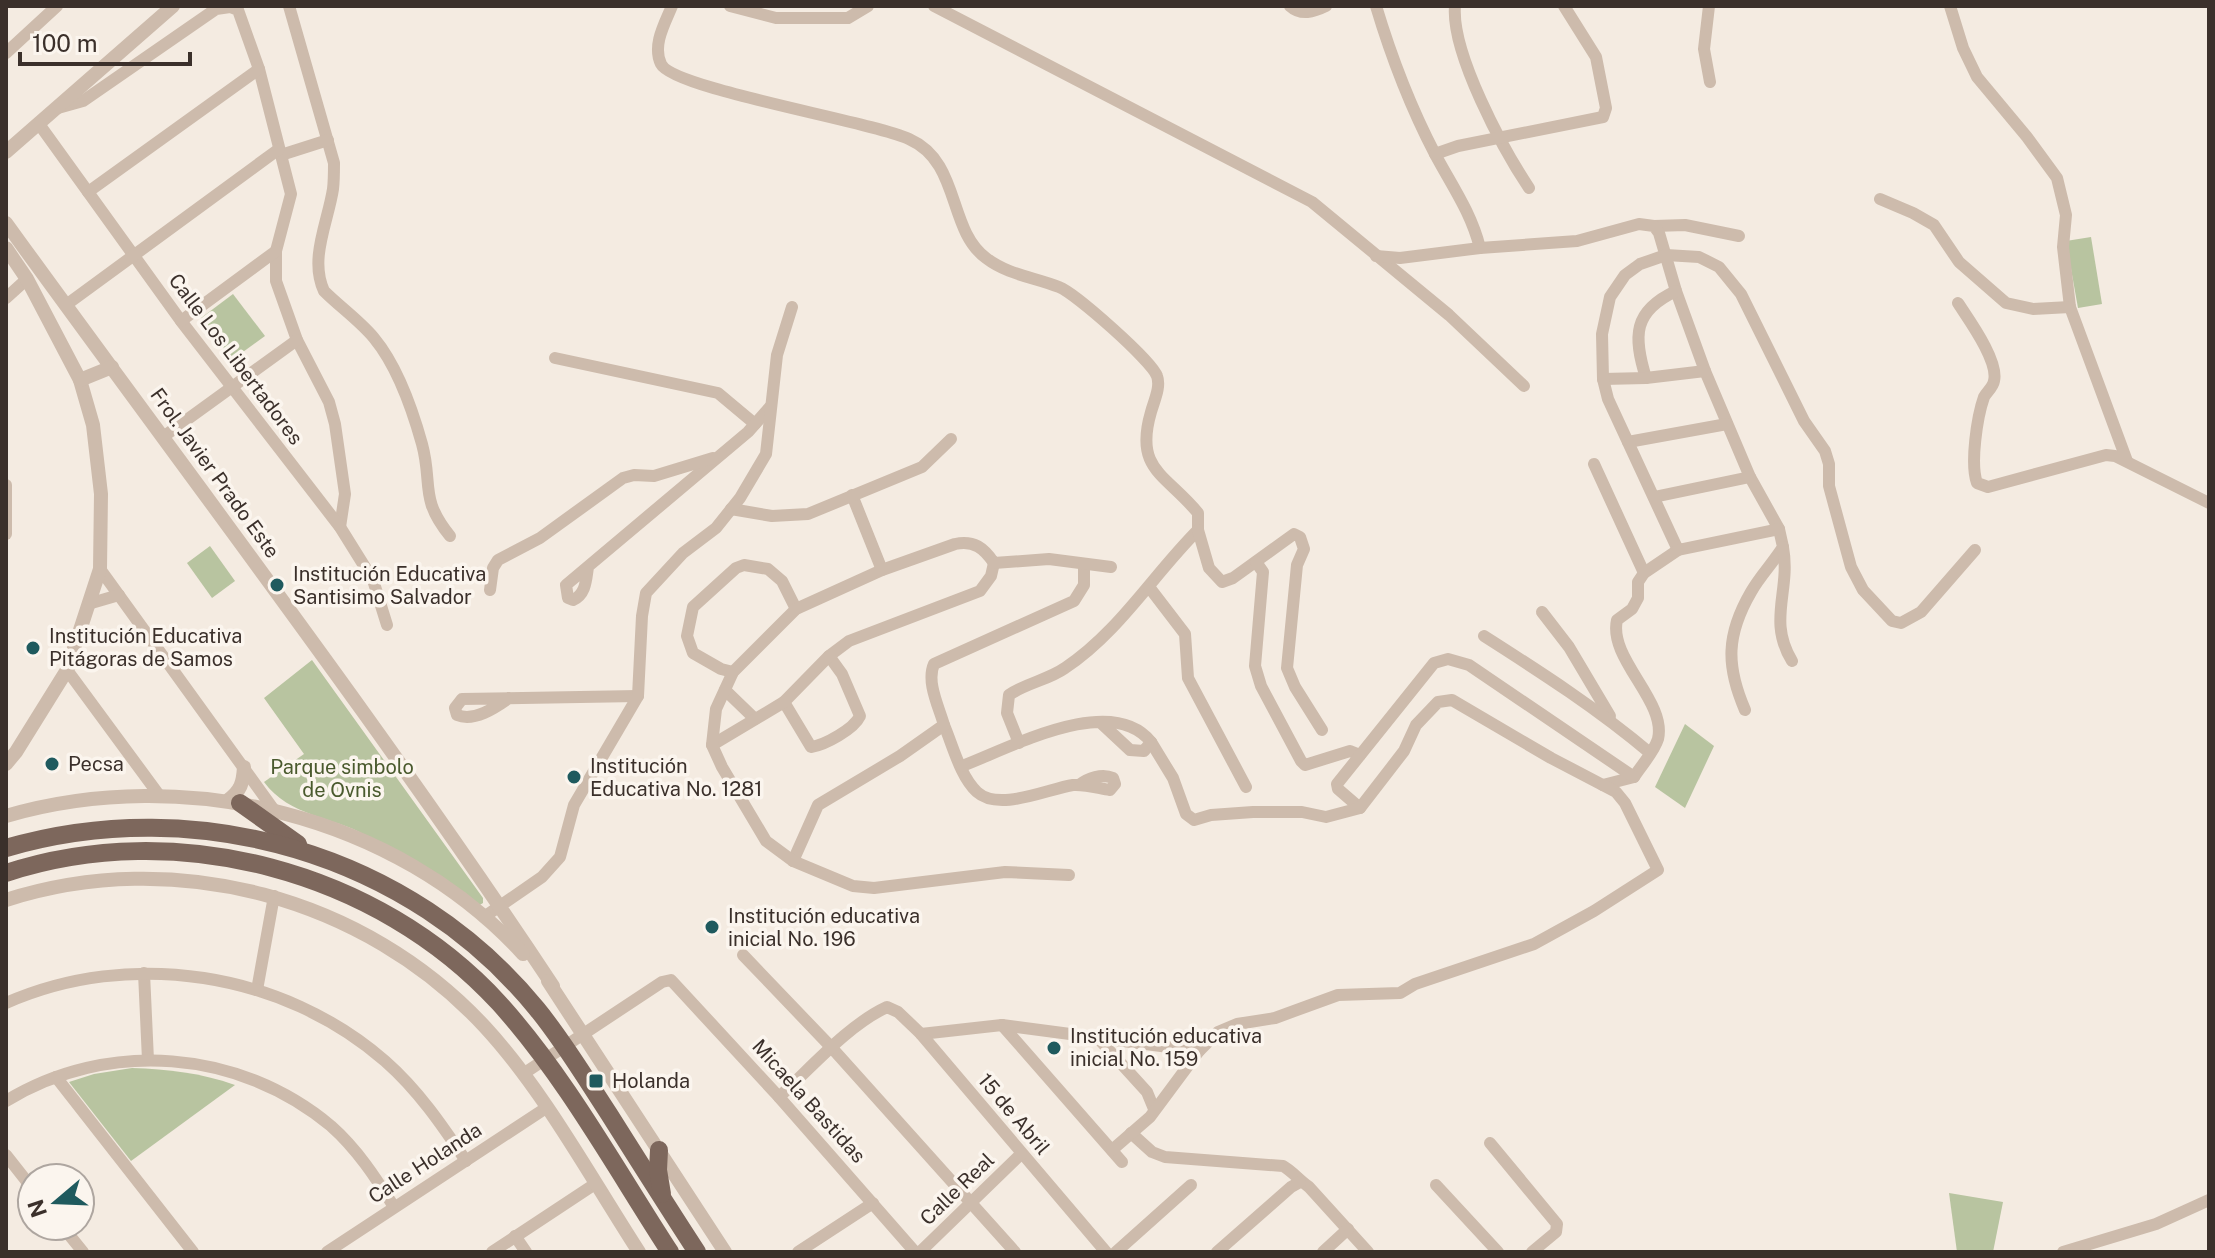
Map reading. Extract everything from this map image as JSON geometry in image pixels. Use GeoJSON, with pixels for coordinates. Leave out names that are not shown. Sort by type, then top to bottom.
{"type":"FeatureCollection","features":[{"type":"Feature","properties":{"kind":"main road"},"geometry":{"type":"LineString","coordinates":[[234,802],[309,853]]}},
{"type":"Feature","properties":{"kind":"main road"},"geometry":{"type":"LineString","coordinates":[[6,849],[73,832],[156,826],[243,835],[309,853],[386,886],[456,931],[510,980],[565,1047],[697,1252]]}},
{"type":"Feature","properties":{"kind":"main road"},"geometry":{"type":"LineString","coordinates":[[6,873],[90,854],[171,852],[253,863],[316,882],[389,916],[447,956],[498,1002],[544,1060],[670,1252]]}},
{"type":"Feature","properties":{"kind":"main road"},"geometry":{"type":"LineString","coordinates":[[659,1150],[659,1175],[664,1200]]}},
{"type":"Feature","properties":{"kind":"street"},"geometry":{"type":"LineString","coordinates":[[6,53],[57,6]]}},
{"type":"Feature","properties":{"kind":"street"},"geometry":{"type":"LineString","coordinates":[[6,152],[173,6]]}},
{"type":"Feature","properties":{"kind":"street"},"geometry":{"type":"LineString","coordinates":[[289,6],[334,163],[333,188],[323,231],[318,274],[320,283],[324,291],[373,338],[395,372],[413,412],[423,448],[427,495],[437,520],[450,536]]}},
{"type":"Feature","properties":{"kind":"street"},"geometry":{"type":"LineString","coordinates":[[672,6],[657,46],[661,65],[669,73],[710,87],[911,139],[937,162],[948,180],[962,220],[984,257],[1003,269],[1061,287],[1090,308],[1150,365],[1158,377],[1158,388],[1146,431],[1146,449],[1158,473],[1198,513],[1198,530],[1209,568],[1222,582],[1227,582],[1294,534],[1300,537],[1304,549],[1297,565],[1287,668],[1322,730]]}},
{"type":"Feature","properties":{"kind":"street"},"geometry":{"type":"LineString","coordinates":[[730,6],[776,18],[848,18],[868,6]]}},
{"type":"Feature","properties":{"kind":"street"},"geometry":{"type":"LineString","coordinates":[[934,6],[1312,202],[1467,331],[1524,386]]}},
{"type":"Feature","properties":{"kind":"street"},"geometry":{"type":"LineString","coordinates":[[1290,6],[1296,11],[1314,12],[1326,6]]}},
{"type":"Feature","properties":{"kind":"street"},"geometry":{"type":"LineString","coordinates":[[1376,6],[1385,37],[1435,154],[1461,197],[1475,227],[1480,248]]}},
{"type":"Feature","properties":{"kind":"street"},"geometry":{"type":"LineString","coordinates":[[1455,6],[1459,42],[1499,137],[1529,188]]}},
{"type":"Feature","properties":{"kind":"street"},"geometry":{"type":"LineString","coordinates":[[1435,154],[1499,137],[1603,117],[1606,108],[1596,57],[1564,6]]}},
{"type":"Feature","properties":{"kind":"street"},"geometry":{"type":"LineString","coordinates":[[1709,6],[1704,49],[1710,82]]}},
{"type":"Feature","properties":{"kind":"street"},"geometry":{"type":"LineString","coordinates":[[1950,6],[1963,48],[1977,77],[2057,178],[2066,215],[2063,247],[2070,307],[2127,461]]}},
{"type":"Feature","properties":{"kind":"street"},"geometry":{"type":"LineString","coordinates":[[58,108],[83,101],[216,9],[238,10],[259,69],[291,194],[276,251],[276,281],[297,340],[329,402],[335,424],[345,494],[340,527]]}},
{"type":"Feature","properties":{"kind":"street"},"geometry":{"type":"LineString","coordinates":[[88,192],[259,69]]}},
{"type":"Feature","properties":{"kind":"street","name":"Calle Los Libertadores"},"geometry":{"type":"LineString","coordinates":[[39,124],[181,321],[340,527],[373,580],[387,625]]}},
{"type":"Feature","properties":{"kind":"street"},"geometry":{"type":"LineString","coordinates":[[66,305],[133,254],[280,152],[328,140]]}},
{"type":"Feature","properties":{"kind":"street"},"geometry":{"type":"LineString","coordinates":[[1880,199],[1934,225],[1959,262],[2006,303],[2033,309],[2070,307]]}},
{"type":"Feature","properties":{"kind":"street","name":"Frol. Javier Prado Este"},"geometry":{"type":"LineString","coordinates":[[6,223],[213,502],[553,986]]}},
{"type":"Feature","properties":{"kind":"street"},"geometry":{"type":"LineString","coordinates":[[1376,256],[1400,258],[1577,241],[1639,224],[1685,225],[1739,236]]}},
{"type":"Feature","properties":{"kind":"street"},"geometry":{"type":"LineString","coordinates":[[1654,226],[1705,371],[1750,477],[1779,529],[1786,566],[1778,621],[1782,645],[1792,661]]}},
{"type":"Feature","properties":{"kind":"street"},"geometry":{"type":"LineString","coordinates":[[6,248],[27,279],[80,380],[93,425],[101,494],[100,569],[67,670],[6,764]]}},
{"type":"Feature","properties":{"kind":"street"},"geometry":{"type":"LineString","coordinates":[[181,321],[276,251]]}},
{"type":"Feature","properties":{"kind":"street"},"geometry":{"type":"LineString","coordinates":[[1678,550],[1608,399],[1603,379],[1602,334],[1610,297],[1625,275],[1640,264],[1666,255],[1699,257],[1719,267],[1741,294],[1804,421],[1825,451],[1829,464],[1829,486],[1851,567],[1863,590],[1892,621],[1901,623],[1921,612],[1975,550]]}},
{"type":"Feature","properties":{"kind":"street"},"geometry":{"type":"LineString","coordinates":[[6,298],[27,279]]}},
{"type":"Feature","properties":{"kind":"street"},"geometry":{"type":"LineString","coordinates":[[1646,378],[1639,355],[1639,331],[1645,313],[1654,301],[1676,291]]}},
{"type":"Feature","properties":{"kind":"street"},"geometry":{"type":"LineString","coordinates":[[1958,303],[1989,356],[1994,372],[1994,383],[1985,394],[1979,417],[1974,470],[1977,483],[1988,487],[2106,455],[2127,461],[2209,503]]}},
{"type":"Feature","properties":{"kind":"street"},"geometry":{"type":"LineString","coordinates":[[484,917],[542,877],[560,857],[574,805],[638,696],[646,593],[683,553],[716,528],[766,454],[777,355],[792,307]]}},
{"type":"Feature","properties":{"kind":"street"},"geometry":{"type":"LineString","coordinates":[[163,437],[297,340]]}},
{"type":"Feature","properties":{"kind":"street"},"geometry":{"type":"LineString","coordinates":[[555,358],[718,393],[755,424]]}},
{"type":"Feature","properties":{"kind":"street"},"geometry":{"type":"LineString","coordinates":[[80,380],[112,367]]}},
{"type":"Feature","properties":{"kind":"street"},"geometry":{"type":"LineString","coordinates":[[1603,379],[1705,371]]}},
{"type":"Feature","properties":{"kind":"street"},"geometry":{"type":"LineString","coordinates":[[588,567],[755,424],[771,405]]}},
{"type":"Feature","properties":{"kind":"street"},"geometry":{"type":"LineString","coordinates":[[1628,442],[1727,424]]}},
{"type":"Feature","properties":{"kind":"street"},"geometry":{"type":"LineString","coordinates":[[731,509],[772,516],[808,514],[922,467],[951,439]]}},
{"type":"Feature","properties":{"kind":"street"},"geometry":{"type":"LineString","coordinates":[[490,590],[493,568],[498,560],[540,538],[623,478],[654,476],[698,460],[716,457]]}},
{"type":"Feature","properties":{"kind":"street"},"geometry":{"type":"LineString","coordinates":[[1594,464],[1644,573]]}},
{"type":"Feature","properties":{"kind":"street"},"geometry":{"type":"LineString","coordinates":[[1654,497],[1750,477]]}},
{"type":"Feature","properties":{"kind":"street"},"geometry":{"type":"LineString","coordinates":[[6,485],[6,534]]}},
{"type":"Feature","properties":{"kind":"street"},"geometry":{"type":"LineString","coordinates":[[852,495],[882,570]]}},
{"type":"Feature","properties":{"kind":"street"},"geometry":{"type":"LineString","coordinates":[[1603,785],[1634,777],[1658,738],[1656,717],[1621,648],[1615,629],[1617,620],[1632,609],[1638,598],[1638,582],[1644,573],[1678,550],[1779,529]]}},
{"type":"Feature","properties":{"kind":"street"},"geometry":{"type":"LineString","coordinates":[[1019,743],[1007,713],[1009,695],[1064,670],[1098,641],[1198,530]]}},
{"type":"Feature","properties":{"kind":"street"},"geometry":{"type":"LineString","coordinates":[[994,563],[981,546],[965,542],[882,570],[796,609],[733,672],[716,709],[712,745],[766,841],[793,861],[853,886],[874,888],[1005,872],[1069,875]]}},
{"type":"Feature","properties":{"kind":"street"},"geometry":{"type":"LineString","coordinates":[[1745,710],[1734,681],[1729,653],[1750,594],[1783,547]]}},
{"type":"Feature","properties":{"kind":"street"},"geometry":{"type":"LineString","coordinates":[[994,563],[1049,559],[1111,567]]}},
{"type":"Feature","properties":{"kind":"street"},"geometry":{"type":"LineString","coordinates":[[1256,562],[1263,572],[1255,666],[1261,686],[1296,752],[1305,765],[1350,751],[1360,755]]}},
{"type":"Feature","properties":{"kind":"street"},"geometry":{"type":"LineString","coordinates":[[712,745],[784,702],[829,656],[849,641],[980,591],[991,576],[994,563]]}},
{"type":"Feature","properties":{"kind":"street"},"geometry":{"type":"LineString","coordinates":[[1079,785],[1015,799],[989,799],[978,793],[944,725],[931,671],[934,664],[1074,601],[1084,585],[1084,564]]}},
{"type":"Feature","properties":{"kind":"street"},"geometry":{"type":"LineString","coordinates":[[733,672],[721,669],[693,653],[687,636],[697,601],[736,568],[744,565],[768,569],[782,581],[796,609]]}},
{"type":"Feature","properties":{"kind":"street"},"geometry":{"type":"LineString","coordinates":[[100,569],[274,810]]}},
{"type":"Feature","properties":{"kind":"street"},"geometry":{"type":"LineString","coordinates":[[1149,587],[1185,634],[1188,678],[1246,787]]}},
{"type":"Feature","properties":{"kind":"street"},"geometry":{"type":"LineString","coordinates":[[88,604],[119,595]]}},
{"type":"Feature","properties":{"kind":"street"},"geometry":{"type":"LineString","coordinates":[[1542,612],[1569,647],[1613,722]]}},
{"type":"Feature","properties":{"kind":"street"},"geometry":{"type":"LineString","coordinates":[[1484,636],[1613,722],[1650,753]]}},
{"type":"Feature","properties":{"kind":"street"},"geometry":{"type":"LineString","coordinates":[[784,702],[811,747],[857,723],[860,716],[842,674],[829,656]]}},
{"type":"Feature","properties":{"kind":"street"},"geometry":{"type":"LineString","coordinates":[[1360,808],[1336,787],[1434,663],[1448,659],[1469,665],[1634,777]]}},
{"type":"Feature","properties":{"kind":"street"},"geometry":{"type":"LineString","coordinates":[[67,670],[159,795]]}},
{"type":"Feature","properties":{"kind":"street"},"geometry":{"type":"LineString","coordinates":[[725,690],[755,719]]}},
{"type":"Feature","properties":{"kind":"street"},"geometry":{"type":"LineString","coordinates":[[509,698],[638,696]]}},
{"type":"Feature","properties":{"kind":"street"},"geometry":{"type":"LineString","coordinates":[[962,766],[1056,728],[1100,722],[1136,726],[1151,742],[1173,778],[1186,814],[1194,820],[1211,815],[1253,812],[1302,812],[1326,817],[1360,808],[1404,751],[1416,725],[1438,702],[1452,700],[1616,792],[1625,803],[1657,865],[1655,873],[1534,944],[1415,984],[1400,993],[1338,995],[1275,1018],[1237,1024],[1218,1032],[1199,1051],[1150,1117],[1112,1150]]}},
{"type":"Feature","properties":{"kind":"street"},"geometry":{"type":"LineString","coordinates":[[1100,722],[1130,750],[1144,751],[1151,742]]}},
{"type":"Feature","properties":{"kind":"street"},"geometry":{"type":"LineString","coordinates":[[793,861],[818,805],[900,756],[944,725]]}},
{"type":"Feature","properties":{"kind":"street"},"geometry":{"type":"LineString","coordinates":[[234,802],[243,783],[244,767]]}},
{"type":"Feature","properties":{"kind":"street"},"geometry":{"type":"LineString","coordinates":[[9,812],[109,797],[159,795],[234,802],[322,825],[395,857],[447,889],[484,917],[553,986],[725,1252]]}},
{"type":"Feature","properties":{"kind":"street"},"geometry":{"type":"LineString","coordinates":[[6,849],[12,858],[25,867]]}},
{"type":"Feature","properties":{"kind":"street"},"geometry":{"type":"LineString","coordinates":[[6,900],[73,884],[130,878],[217,884],[274,896],[349,926],[398,954],[440,985],[484,1026],[523,1074],[639,1252]]}},
{"type":"Feature","properties":{"kind":"street"},"geometry":{"type":"LineString","coordinates":[[257,990],[274,896]]}},
{"type":"Feature","properties":{"kind":"street"},"geometry":{"type":"LineString","coordinates":[[743,955],[832,1048],[1015,1252]]}},
{"type":"Feature","properties":{"kind":"street"},"geometry":{"type":"LineString","coordinates":[[144,973],[148,1060]]}},
{"type":"Feature","properties":{"kind":"street"},"geometry":{"type":"LineString","coordinates":[[6,1003],[37,991],[85,979],[144,973],[191,976],[257,990],[315,1014],[369,1048],[412,1088],[466,1161]]}},
{"type":"Feature","properties":{"kind":"street","name":"Micaela Bastidas"},"geometry":{"type":"LineString","coordinates":[[585,1035],[662,982],[671,980],[917,1252]]}},
{"type":"Feature","properties":{"kind":"street","name":"15 de Abril"},"geometry":{"type":"LineString","coordinates":[[832,1048],[876,1012],[887,1007],[898,1012],[921,1034],[1106,1252]]}},
{"type":"Feature","properties":{"kind":"street"},"geometry":{"type":"LineString","coordinates":[[921,1034],[1002,1025],[1199,1051]]}},
{"type":"Feature","properties":{"kind":"street"},"geometry":{"type":"LineString","coordinates":[[1002,1025],[1122,1162]]}},
{"type":"Feature","properties":{"kind":"street"},"geometry":{"type":"LineString","coordinates":[[523,1074],[585,1035]]}},
{"type":"Feature","properties":{"kind":"street"},"geometry":{"type":"LineString","coordinates":[[1097,1037],[1147,1092],[1154,1109]]}},
{"type":"Feature","properties":{"kind":"street"},"geometry":{"type":"LineString","coordinates":[[779,1097],[832,1048]]}},
{"type":"Feature","properties":{"kind":"street"},"geometry":{"type":"LineString","coordinates":[[6,1101],[56,1077],[101,1064],[148,1060],[196,1062],[245,1075],[291,1097],[332,1127],[366,1164],[394,1207]]}},
{"type":"Feature","properties":{"kind":"street"},"geometry":{"type":"LineString","coordinates":[[56,1077],[193,1252]]}},
{"type":"Feature","properties":{"kind":"street","name":"Calle Holanda"},"geometry":{"type":"LineString","coordinates":[[327,1252],[546,1108]]}},
{"type":"Feature","properties":{"kind":"street"},"geometry":{"type":"LineString","coordinates":[[1131,1133],[1152,1152],[1165,1157],[1283,1166],[1309,1187],[1368,1252]]}},
{"type":"Feature","properties":{"kind":"street"},"geometry":{"type":"LineString","coordinates":[[1490,1143],[1557,1224],[1556,1232],[1533,1252]]}},
{"type":"Feature","properties":{"kind":"street","name":"Calle Real"},"geometry":{"type":"LineString","coordinates":[[917,1252],[1021,1154]]}},
{"type":"Feature","properties":{"kind":"street"},"geometry":{"type":"LineString","coordinates":[[1217,1252],[1300,1182]]}},
{"type":"Feature","properties":{"kind":"street"},"geometry":{"type":"LineString","coordinates":[[492,1252],[595,1184]]}},
{"type":"Feature","properties":{"kind":"street"},"geometry":{"type":"LineString","coordinates":[[1116,1252],[1191,1185]]}},
{"type":"Feature","properties":{"kind":"street"},"geometry":{"type":"LineString","coordinates":[[1436,1185],[1498,1252]]}},
{"type":"Feature","properties":{"kind":"street"},"geometry":{"type":"LineString","coordinates":[[2063,1252],[2156,1224],[2209,1200]]}},
{"type":"Feature","properties":{"kind":"street"},"geometry":{"type":"LineString","coordinates":[[798,1252],[873,1203]]}},
{"type":"Feature","properties":{"kind":"street"},"geometry":{"type":"LineString","coordinates":[[1323,1252],[1348,1229]]}},
{"type":"Feature","properties":{"kind":"street"},"geometry":{"type":"LineString","coordinates":[[515,1236],[526,1252]]}},
{"type":"Feature","properties":{"kind":"green space"},"geometry":{"type":"Polygon","coordinates":[[[2091,237],[2102,304],[2078,308],[2066,241],[2091,237]]]}},
{"type":"Feature","properties":{"kind":"green space"},"geometry":{"type":"Polygon","coordinates":[[[233,294],[265,336],[232,360],[201,318],[233,294]]]}},
{"type":"Feature","properties":{"kind":"green space"},"geometry":{"type":"Polygon","coordinates":[[[210,546],[235,581],[212,598],[187,563],[210,546]]]}},
{"type":"Feature","properties":{"kind":"green space","name":"Parque simbolo de Ovnis"},"geometry":{"type":"Polygon","coordinates":[[[312,660],[483,898],[483,903],[478,906],[354,829],[286,802],[264,782],[304,754],[264,698],[312,660]]]}},
{"type":"Feature","properties":{"kind":"green space"},"geometry":{"type":"Polygon","coordinates":[[[1685,724],[1714,746],[1685,808],[1655,787],[1685,724]]]}},
{"type":"Feature","properties":{"kind":"green space"},"geometry":{"type":"Polygon","coordinates":[[[132,1068],[184,1072],[235,1085],[131,1161],[69,1082],[132,1068]]]}},
{"type":"Feature","properties":{"kind":"green space"},"geometry":{"type":"Polygon","coordinates":[[[1949,1193],[2003,1202],[1993,1252],[1957,1252],[1949,1193]]]}},
{"type":"Feature","properties":{"kind":"place","name":"Institución Educativa Santisimo Salvador"},"geometry":{"type":"Point","coordinates":[277,585]}},
{"type":"Feature","properties":{"kind":"place","name":"Institución Educativa Pitágoras de Samos"},"geometry":{"type":"Point","coordinates":[33,648]}},
{"type":"Feature","properties":{"kind":"place","name":"Pecsa"},"geometry":{"type":"Point","coordinates":[52,764]}},
{"type":"Feature","properties":{"kind":"place","name":"Institución Educativa No. 1281"},"geometry":{"type":"Point","coordinates":[574,777]}},
{"type":"Feature","properties":{"kind":"place","name":"Institución educativa inicial No. 196"},"geometry":{"type":"Point","coordinates":[712,927]}},
{"type":"Feature","properties":{"kind":"place","name":"Institución educativa inicial No. 159"},"geometry":{"type":"Point","coordinates":[1054,1048]}},
{"type":"Feature","properties":{"kind":"place","name":"Holanda"},"geometry":{"type":"Point","coordinates":[596,1081]}}]}
